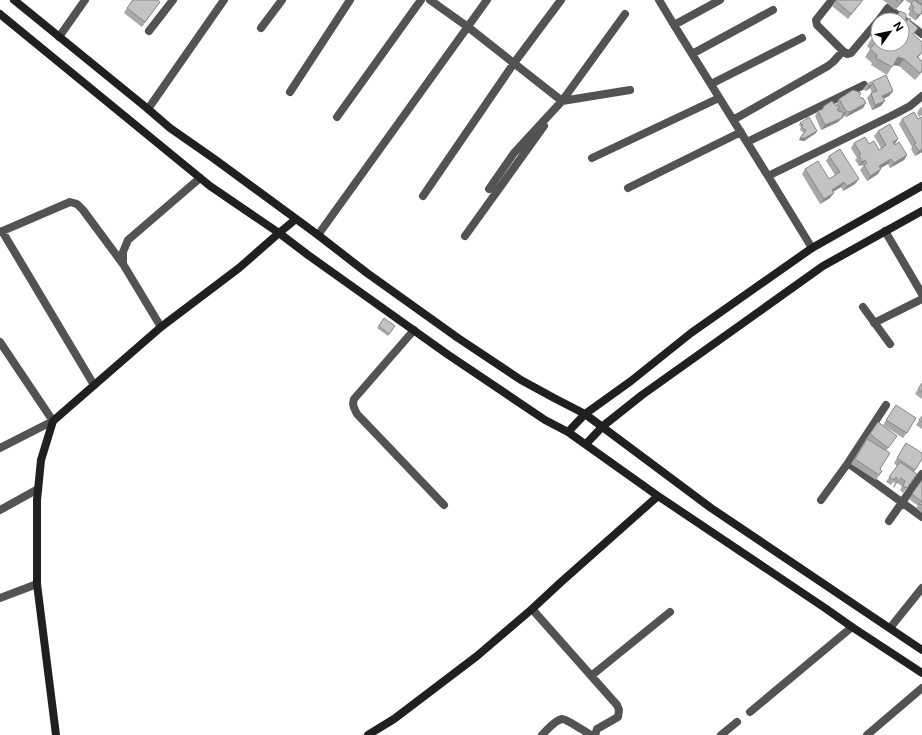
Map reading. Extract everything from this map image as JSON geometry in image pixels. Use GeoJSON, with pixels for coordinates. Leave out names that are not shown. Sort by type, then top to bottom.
{"type":"FeatureCollection","features":[{"type":"Feature","properties":{"kind":"main road"},"geometry":{"type":"LineString","coordinates":[[14,0],[170,128],[318,235],[367,274],[521,380],[585,414],[603,426],[711,508],[922,650]]}},
{"type":"Feature","properties":{"kind":"main road"},"geometry":{"type":"LineString","coordinates":[[0,14],[210,186],[279,233],[460,363],[545,420],[568,432],[586,444],[658,496],[922,673]]}},
{"type":"Feature","properties":{"kind":"main road"},"geometry":{"type":"LineString","coordinates":[[568,432],[585,414],[691,333],[812,248],[922,186]]}},
{"type":"Feature","properties":{"kind":"main road"},"geometry":{"type":"LineString","coordinates":[[586,444],[603,426],[642,394],[823,266],[922,210]]}},
{"type":"Feature","properties":{"kind":"main road"},"geometry":{"type":"LineString","coordinates":[[56,735],[37,584],[38,489],[41,460],[53,421],[160,327],[239,268],[296,219]]}},
{"type":"Feature","properties":{"kind":"main road"},"geometry":{"type":"LineString","coordinates":[[368,735],[394,719],[476,656],[532,609],[658,496]]}},
{"type":"Feature","properties":{"kind":"street"},"geometry":{"type":"LineString","coordinates":[[59,37],[85,0]]}},
{"type":"Feature","properties":{"kind":"street"},"geometry":{"type":"LineString","coordinates":[[149,31],[173,0]]}},
{"type":"Feature","properties":{"kind":"street"},"geometry":{"type":"LineString","coordinates":[[148,109],[224,0]]}},
{"type":"Feature","properties":{"kind":"street"},"geometry":{"type":"LineString","coordinates":[[261,28],[282,0]]}},
{"type":"Feature","properties":{"kind":"street"},"geometry":{"type":"LineString","coordinates":[[290,92],[350,0]]}},
{"type":"Feature","properties":{"kind":"street"},"geometry":{"type":"LineString","coordinates":[[337,117],[421,0]]}},
{"type":"Feature","properties":{"kind":"street"},"geometry":{"type":"LineString","coordinates":[[430,0],[468,27],[562,101]]}},
{"type":"Feature","properties":{"kind":"street"},"geometry":{"type":"LineString","coordinates":[[318,235],[487,0]]}},
{"type":"Feature","properties":{"kind":"street"},"geometry":{"type":"LineString","coordinates":[[423,196],[514,63],[561,0]]}},
{"type":"Feature","properties":{"kind":"street"},"geometry":{"type":"LineString","coordinates":[[659,0],[812,248]]}},
{"type":"Feature","properties":{"kind":"street"},"geometry":{"type":"LineString","coordinates":[[674,25],[720,0]]}},
{"type":"Feature","properties":{"kind":"street"},"geometry":{"type":"LineString","coordinates":[[832,0],[816,20],[817,24],[843,51],[847,54],[851,53],[870,30]]}},
{"type":"Feature","properties":{"kind":"street"},"geometry":{"type":"LineString","coordinates":[[885,12],[888,8],[893,12]]}},
{"type":"Feature","properties":{"kind":"street"},"geometry":{"type":"LineString","coordinates":[[692,54],[773,10]]}},
{"type":"Feature","properties":{"kind":"street"},"geometry":{"type":"LineString","coordinates":[[465,236],[625,14]]}},
{"type":"Feature","properties":{"kind":"street"},"geometry":{"type":"LineString","coordinates":[[910,25],[922,34]]}},
{"type":"Feature","properties":{"kind":"street"},"geometry":{"type":"LineString","coordinates":[[711,84],[802,38]]}},
{"type":"Feature","properties":{"kind":"street"},"geometry":{"type":"LineString","coordinates":[[733,120],[828,66],[843,51]]}},
{"type":"Feature","properties":{"kind":"street"},"geometry":{"type":"LineString","coordinates":[[748,142],[864,84]]}},
{"type":"Feature","properties":{"kind":"street"},"geometry":{"type":"LineString","coordinates":[[489,189],[514,152],[562,101],[630,90]]}},
{"type":"Feature","properties":{"kind":"street"},"geometry":{"type":"LineString","coordinates":[[768,176],[895,114],[910,106],[922,96]]}},
{"type":"Feature","properties":{"kind":"street"},"geometry":{"type":"LineString","coordinates":[[592,158],[719,98]]}},
{"type":"Feature","properties":{"kind":"street"},"geometry":{"type":"LineString","coordinates":[[628,188],[741,132]]}},
{"type":"Feature","properties":{"kind":"street"},"geometry":{"type":"LineString","coordinates":[[124,264],[123,252],[128,240],[200,178]]}},
{"type":"Feature","properties":{"kind":"street"},"geometry":{"type":"LineString","coordinates":[[94,385],[1,231],[70,202],[77,204],[124,264],[160,327]]}},
{"type":"Feature","properties":{"kind":"street"},"geometry":{"type":"LineString","coordinates":[[885,231],[922,294]]}},
{"type":"Feature","properties":{"kind":"street"},"geometry":{"type":"LineString","coordinates":[[874,323],[922,299]]}},
{"type":"Feature","properties":{"kind":"street"},"geometry":{"type":"LineString","coordinates":[[863,308],[890,344]]}},
{"type":"Feature","properties":{"kind":"street"},"geometry":{"type":"LineString","coordinates":[[414,330],[354,399],[353,403],[357,414],[444,504]]}},
{"type":"Feature","properties":{"kind":"street"},"geometry":{"type":"LineString","coordinates":[[0,342],[53,421],[0,448]]}},
{"type":"Feature","properties":{"kind":"street"},"geometry":{"type":"LineString","coordinates":[[822,500],[886,405]]}},
{"type":"Feature","properties":{"kind":"street"},"geometry":{"type":"LineString","coordinates":[[848,463],[922,517]]}},
{"type":"Feature","properties":{"kind":"street"},"geometry":{"type":"LineString","coordinates":[[889,521],[922,474]]}},
{"type":"Feature","properties":{"kind":"street"},"geometry":{"type":"LineString","coordinates":[[0,510],[38,489]]}},
{"type":"Feature","properties":{"kind":"street"},"geometry":{"type":"LineString","coordinates":[[0,598],[37,584]]}},
{"type":"Feature","properties":{"kind":"street"},"geometry":{"type":"LineString","coordinates":[[890,628],[922,588]]}},
{"type":"Feature","properties":{"kind":"street"},"geometry":{"type":"LineString","coordinates":[[532,609],[619,710],[618,716],[598,729],[596,735]]}},
{"type":"Feature","properties":{"kind":"street"},"geometry":{"type":"LineString","coordinates":[[591,676],[670,612]]}},
{"type":"Feature","properties":{"kind":"street"},"geometry":{"type":"LineString","coordinates":[[750,712],[852,627]]}},
{"type":"Feature","properties":{"kind":"street"},"geometry":{"type":"LineString","coordinates":[[867,735],[922,688]]}},
{"type":"Feature","properties":{"kind":"street"},"geometry":{"type":"LineString","coordinates":[[542,735],[556,722],[562,719],[591,735]]}},
{"type":"Feature","properties":{"kind":"street"},"geometry":{"type":"LineString","coordinates":[[721,735],[736,722]]}},
{"type":"Feature","properties":{"kind":"building"},"geometry":{"type":"Polygon","coordinates":[[[133,0],[158,0],[160,2],[145,22],[127,8],[133,0]]]}},
{"type":"Feature","properties":{"kind":"building"},"geometry":{"type":"Polygon","coordinates":[[[836,0],[863,0],[851,14],[836,0]]]}},
{"type":"Feature","properties":{"kind":"building"},"geometry":{"type":"Polygon","coordinates":[[[914,0],[921,5],[921,3],[916,0],[922,0],[921,14],[918,15],[912,10],[914,7],[911,4],[914,0]]]}},
{"type":"Feature","properties":{"kind":"building"},"geometry":{"type":"Polygon","coordinates":[[[910,21],[918,28],[913,34],[922,42],[922,52],[917,57],[922,61],[922,71],[920,73],[904,59],[898,57],[892,67],[876,58],[877,55],[874,52],[910,52],[910,21]]]}},
{"type":"Feature","properties":{"kind":"building"},"geometry":{"type":"Polygon","coordinates":[[[886,75],[893,91],[882,96],[885,101],[875,105],[871,93],[877,91],[873,83],[869,86],[867,84],[886,75]]]}},
{"type":"Feature","properties":{"kind":"building"},"geometry":{"type":"Polygon","coordinates":[[[853,90],[861,93],[859,96],[863,98],[866,103],[850,112],[846,111],[839,99],[853,90]]]}},
{"type":"Feature","properties":{"kind":"building"},"geometry":{"type":"Polygon","coordinates":[[[832,101],[835,105],[839,106],[837,109],[838,111],[846,113],[843,114],[842,118],[825,125],[818,111],[823,109],[824,106],[832,101]]]}},
{"type":"Feature","properties":{"kind":"building"},"geometry":{"type":"Polygon","coordinates":[[[914,112],[918,119],[922,117],[922,149],[919,151],[902,119],[914,112]]]}},
{"type":"Feature","properties":{"kind":"building"},"geometry":{"type":"Polygon","coordinates":[[[809,117],[817,131],[805,138],[800,138],[806,130],[801,127],[803,125],[800,123],[809,117]]]}},
{"type":"Feature","properties":{"kind":"building"},"geometry":{"type":"Polygon","coordinates":[[[890,124],[898,139],[893,142],[895,145],[899,142],[907,155],[894,163],[891,159],[879,166],[881,169],[870,176],[864,165],[867,163],[865,160],[862,162],[859,155],[861,154],[854,143],[865,137],[869,144],[874,141],[879,150],[886,145],[878,131],[890,124]]]}},
{"type":"Feature","properties":{"kind":"building"},"geometry":{"type":"Polygon","coordinates":[[[840,149],[859,179],[847,186],[844,182],[832,190],[834,193],[824,199],[805,169],[818,161],[829,179],[840,172],[829,156],[840,149]]]}},
{"type":"Feature","properties":{"kind":"building"},"geometry":{"type":"Polygon","coordinates":[[[384,318],[395,326],[389,334],[379,326],[384,318]]]}},
{"type":"Feature","properties":{"kind":"building"},"geometry":{"type":"Polygon","coordinates":[[[922,383],[922,392],[918,389],[922,383]]]}},
{"type":"Feature","properties":{"kind":"building"},"geometry":{"type":"Polygon","coordinates":[[[896,405],[916,418],[907,433],[886,420],[896,405]]]}},
{"type":"Feature","properties":{"kind":"building"},"geometry":{"type":"Polygon","coordinates":[[[878,422],[897,436],[888,448],[870,434],[878,422]]]}},
{"type":"Feature","properties":{"kind":"building"},"geometry":{"type":"Polygon","coordinates":[[[867,439],[890,453],[880,469],[882,471],[879,475],[855,459],[867,439]]]}},
{"type":"Feature","properties":{"kind":"building"},"geometry":{"type":"Polygon","coordinates":[[[906,443],[922,453],[922,459],[915,470],[897,458],[906,443]]]}},
{"type":"Feature","properties":{"kind":"building"},"geometry":{"type":"Polygon","coordinates":[[[900,462],[917,474],[907,488],[903,486],[905,481],[901,478],[897,483],[896,482],[898,479],[896,477],[894,480],[889,477],[900,462]]]}},
{"type":"Feature","properties":{"kind":"building"},"geometry":{"type":"Polygon","coordinates":[[[922,480],[922,505],[919,504],[921,501],[912,494],[922,480]]]}}]}
